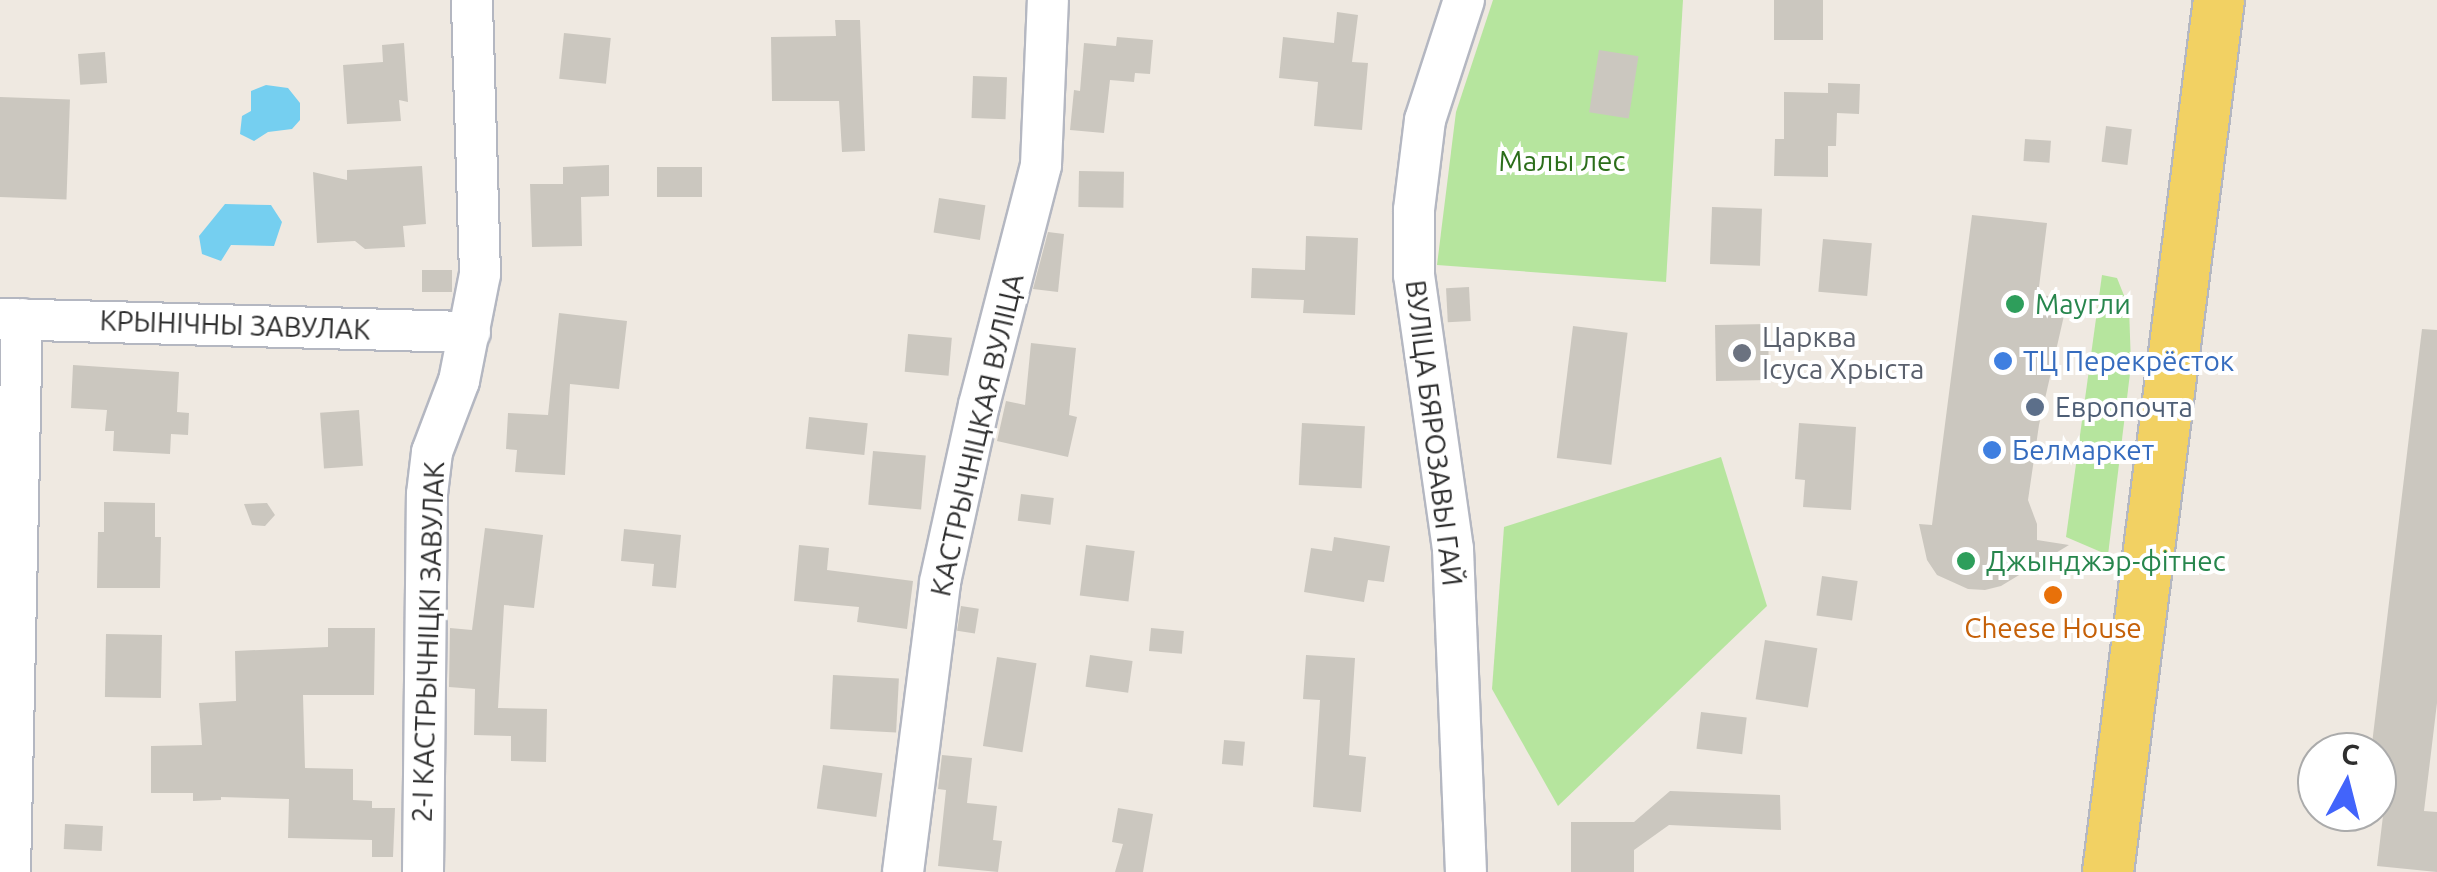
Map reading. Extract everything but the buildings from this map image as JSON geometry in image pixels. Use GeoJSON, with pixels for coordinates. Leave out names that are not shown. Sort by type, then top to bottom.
{"type":"FeatureCollection","features":[{"type":"Feature","properties":{"kind":"main road"},"geometry":{"type":"LineString","coordinates":[[2108,872],[2219,0]]}},
{"type":"Feature","properties":{"kind":"street","name":"2-І КАСТРЫЧНІЦКІ ЗАВУЛАК"},"geometry":{"type":"LineString","coordinates":[[423,872],[426,494],[432,452],[458,381],[480,274],[472,0]]}},
{"type":"Feature","properties":{"kind":"street","name":"КАСТРЫЧНІЦКАЯ ВУЛІЦА"},"geometry":{"type":"LineString","coordinates":[[903,872],[940,582],[979,405],[1041,165],[1048,0]]}},
{"type":"Feature","properties":{"kind":"street","name":"ВУЛІЦА БЯРОЗАВЫ ГАЙ"},"geometry":{"type":"LineString","coordinates":[[1464,0],[1426,120],[1414,210],[1414,274],[1453,550],[1466,872]]}},
{"type":"Feature","properties":{"kind":"street","name":"КРЫНІЧНЫ ЗАВУЛАК"},"geometry":{"type":"LineString","coordinates":[[11,319],[470,332]]}},
{"type":"Feature","properties":{"kind":"street"},"geometry":{"type":"LineString","coordinates":[[10,872],[11,319]]}},
{"type":"Feature","properties":{"kind":"green space","name":"Малы лес"},"geometry":{"type":"Polygon","coordinates":[[[1493,0],[1683,0],[1666,282],[1437,265],[1456,112],[1493,0]]]}},
{"type":"Feature","properties":{"kind":"green space"},"geometry":{"type":"Polygon","coordinates":[[[2102,275],[2117,278],[2129,308],[2131,365],[2108,555],[2066,537],[2102,275]]]}},
{"type":"Feature","properties":{"kind":"green space"},"geometry":{"type":"Polygon","coordinates":[[[1721,457],[1767,606],[1558,806],[1492,689],[1504,527],[1721,457]]]}},
{"type":"Feature","properties":{"kind":"water"},"geometry":{"type":"Polygon","coordinates":[[[266,85],[288,88],[300,103],[300,120],[292,129],[268,132],[254,141],[240,134],[242,116],[251,111],[251,91],[266,85]]]}},
{"type":"Feature","properties":{"kind":"water"},"geometry":{"type":"Polygon","coordinates":[[[225,204],[271,205],[282,222],[274,246],[231,245],[221,261],[202,254],[199,236],[225,204]]]}},
{"type":"Feature","properties":{"kind":"place","name":"Маугли"},"geometry":{"type":"Point","coordinates":[2015,304]}},
{"type":"Feature","properties":{"kind":"place","name":"Царква Ісуса Хрыста"},"geometry":{"type":"Point","coordinates":[1742,353]}},
{"type":"Feature","properties":{"kind":"place","name":"ТЦ Перекрёсток"},"geometry":{"type":"Point","coordinates":[2003,361]}},
{"type":"Feature","properties":{"kind":"place","name":"Европочта"},"geometry":{"type":"Point","coordinates":[2035,407]}},
{"type":"Feature","properties":{"kind":"place","name":"Белмаркет"},"geometry":{"type":"Point","coordinates":[1992,450]}},
{"type":"Feature","properties":{"kind":"place","name":"Джынджэр-фітнес"},"geometry":{"type":"Point","coordinates":[1966,561]}},
{"type":"Feature","properties":{"kind":"place","name":"Cheese House"},"geometry":{"type":"Point","coordinates":[2053,595]}}]}
